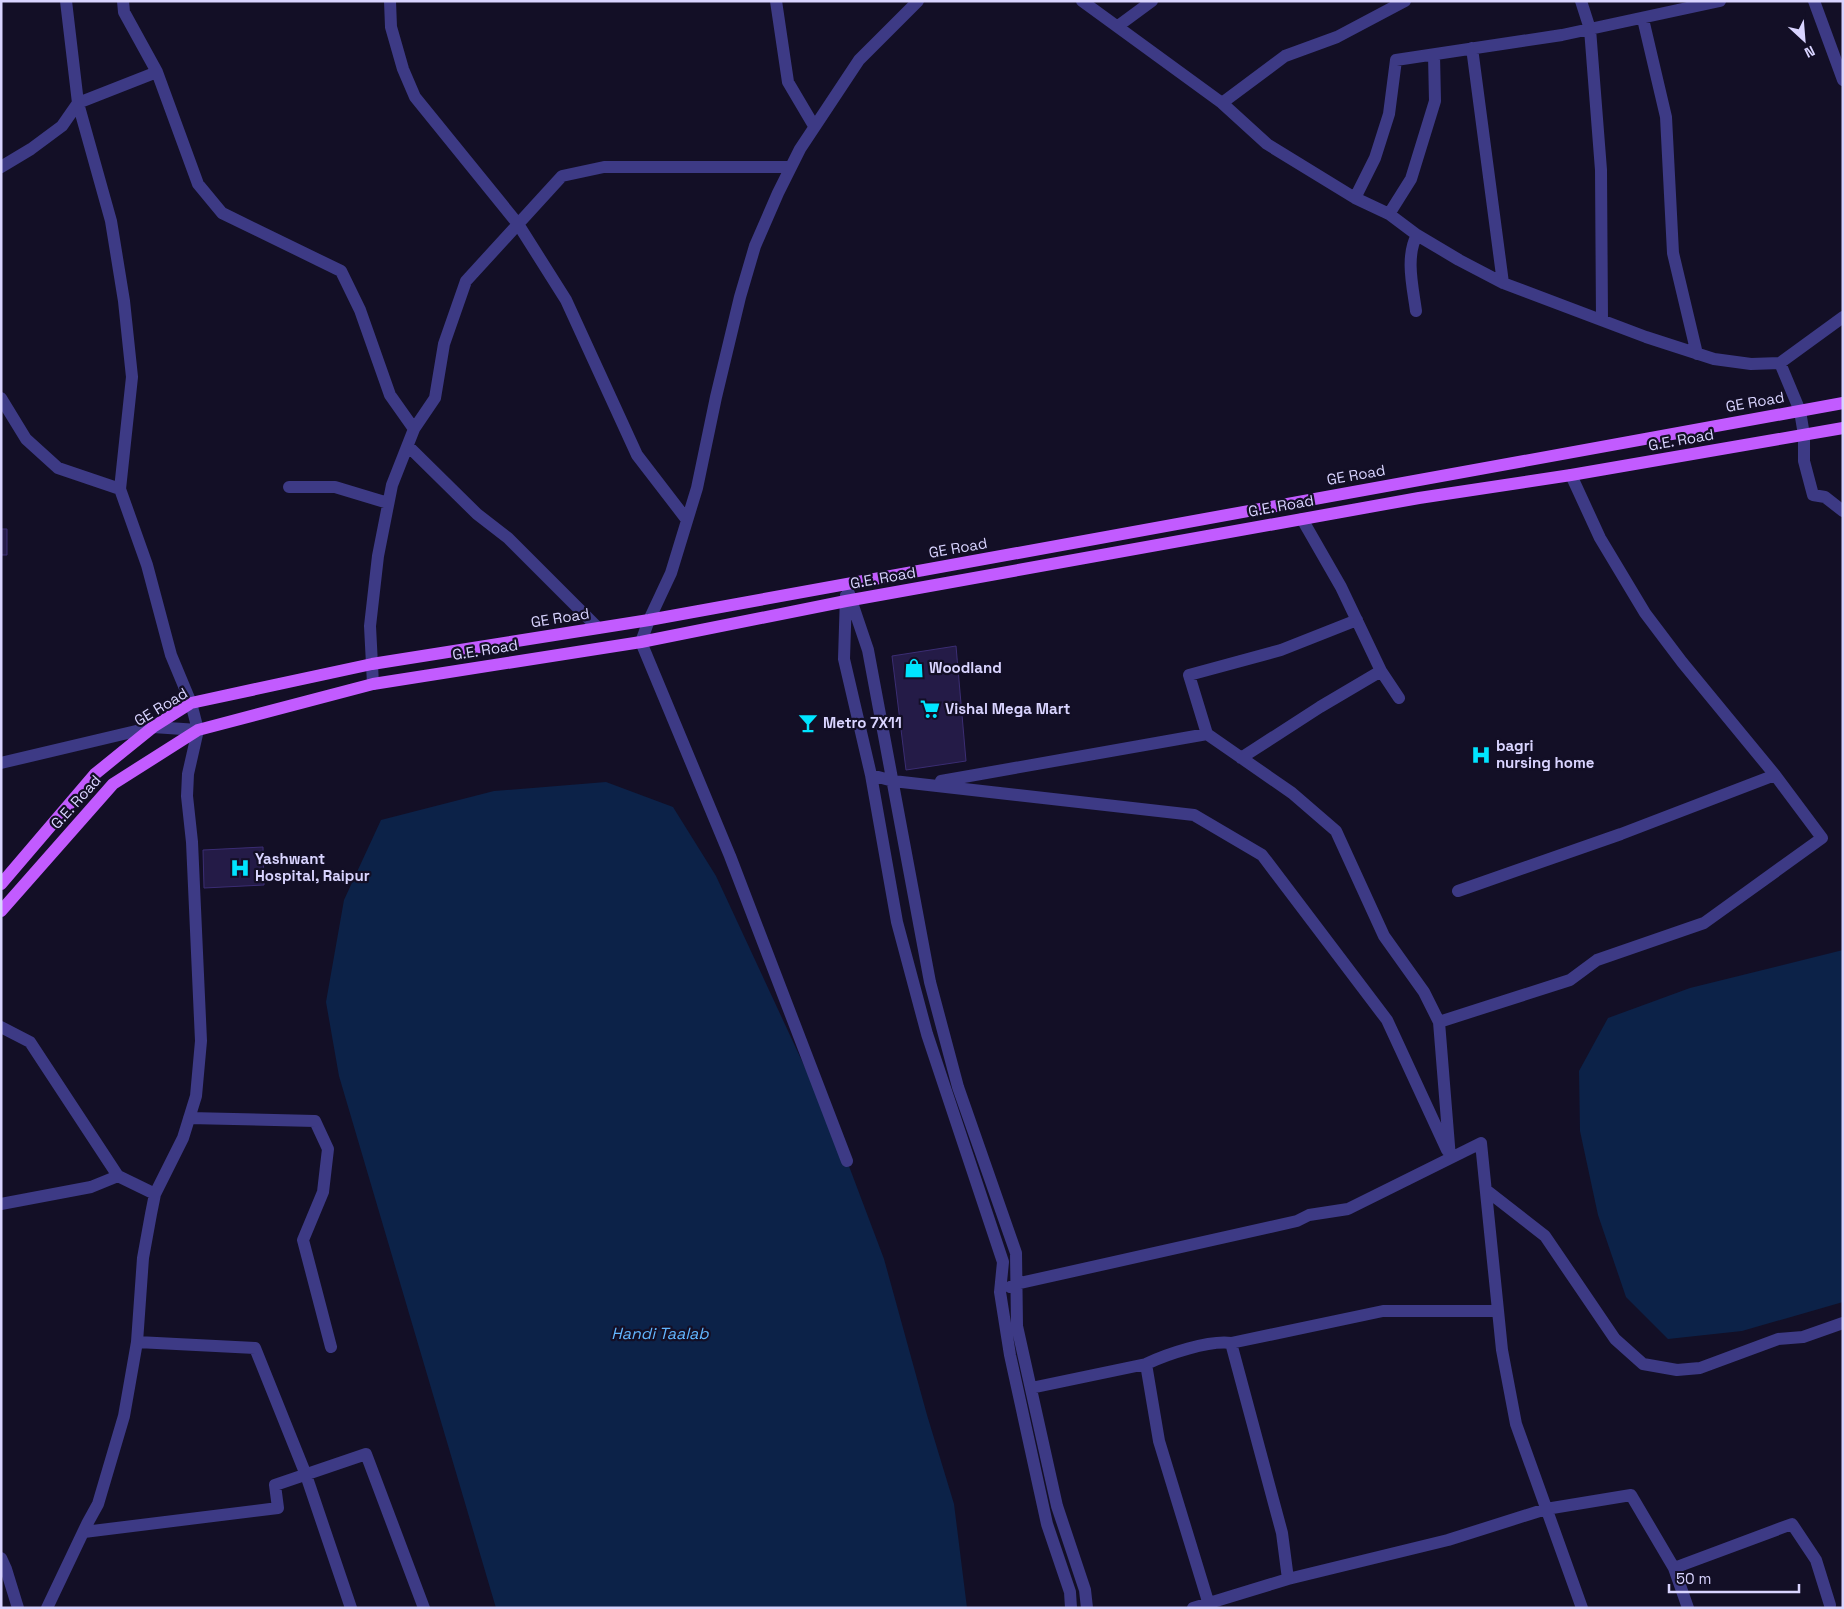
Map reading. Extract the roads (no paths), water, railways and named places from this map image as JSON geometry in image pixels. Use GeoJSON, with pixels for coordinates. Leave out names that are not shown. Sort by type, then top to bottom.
{"type":"FeatureCollection","features":[{"type":"Feature","properties":{"kind":"main road","name":"GE Road"},"geometry":{"type":"LineString","coordinates":[[1,884],[96,774],[153,728],[191,704],[372,664],[649,620],[1843,403]]}},
{"type":"Feature","properties":{"kind":"main road","name":"G.E. Road"},"geometry":{"type":"LineString","coordinates":[[1,911],[113,784],[198,730],[372,684],[641,642],[848,601],[1419,498],[1570,475],[1843,428]]}},
{"type":"Feature","properties":{"kind":"street"},"geometry":{"type":"LineString","coordinates":[[47,1608],[98,1504],[124,1416],[137,1342],[143,1258],[156,1194],[183,1138],[196,1096],[201,1041],[192,842],[187,796],[188,774],[198,730],[191,704],[170,655],[147,565],[120,489],[132,377],[124,301],[111,222],[78,103],[66,1]]}},
{"type":"Feature","properties":{"kind":"street"},"geometry":{"type":"LineString","coordinates":[[123,1],[124,12],[157,72],[198,184],[222,213],[341,271],[360,310],[390,395],[414,429]]}},
{"type":"Feature","properties":{"kind":"street"},"geometry":{"type":"LineString","coordinates":[[390,1],[391,27],[403,69],[415,97],[518,224],[566,300],[637,455],[687,520]]}},
{"type":"Feature","properties":{"kind":"street"},"geometry":{"type":"LineString","coordinates":[[776,1],[788,82],[814,126]]}},
{"type":"Feature","properties":{"kind":"street"},"geometry":{"type":"LineString","coordinates":[[847,1161],[730,856],[641,642],[671,573],[697,488],[740,296],[756,246],[791,167],[814,126],[859,60],[918,1]]}},
{"type":"Feature","properties":{"kind":"street"},"geometry":{"type":"LineString","coordinates":[[1082,1],[1222,103],[1267,144],[1355,198],[1389,214],[1417,235],[1459,260],[1503,283],[1542,299],[1697,354],[1714,359],[1751,364],[1780,363],[1843,317]]}},
{"type":"Feature","properties":{"kind":"street"},"geometry":{"type":"LineString","coordinates":[[1118,26],[1152,1]]}},
{"type":"Feature","properties":{"kind":"street"},"geometry":{"type":"LineString","coordinates":[[1222,103],[1285,56],[1337,37],[1405,1]]}},
{"type":"Feature","properties":{"kind":"street"},"geometry":{"type":"LineString","coordinates":[[1581,1],[1590,29],[1601,170],[1602,320]]}},
{"type":"Feature","properties":{"kind":"street"},"geometry":{"type":"LineString","coordinates":[[1355,198],[1375,158],[1389,114],[1396,60],[1590,29],[1720,1]]}},
{"type":"Feature","properties":{"kind":"street"},"geometry":{"type":"LineString","coordinates":[[1814,1],[1843,80]]}},
{"type":"Feature","properties":{"kind":"street"},"geometry":{"type":"LineString","coordinates":[[1643,19],[1666,117],[1673,253],[1697,354]]}},
{"type":"Feature","properties":{"kind":"street"},"geometry":{"type":"LineString","coordinates":[[1472,48],[1503,283]]}},
{"type":"Feature","properties":{"kind":"street"},"geometry":{"type":"LineString","coordinates":[[1389,214],[1411,179],[1435,101],[1434,55]]}},
{"type":"Feature","properties":{"kind":"street"},"geometry":{"type":"LineString","coordinates":[[1,167],[31,149],[62,126],[78,103],[157,72]]}},
{"type":"Feature","properties":{"kind":"street"},"geometry":{"type":"LineString","coordinates":[[372,684],[371,618],[378,556],[392,485],[414,429],[435,398],[444,344],[466,281],[562,176],[604,166],[791,167]]}},
{"type":"Feature","properties":{"kind":"street"},"geometry":{"type":"LineString","coordinates":[[1416,312],[1412,244],[1417,235]]}},
{"type":"Feature","properties":{"kind":"street"},"geometry":{"type":"LineString","coordinates":[[1780,363],[1800,411],[1804,435],[1804,461],[1813,495],[1825,497],[1843,511]]}},
{"type":"Feature","properties":{"kind":"street"},"geometry":{"type":"LineString","coordinates":[[1,398],[26,439],[58,468],[120,489]]}},
{"type":"Feature","properties":{"kind":"street"},"geometry":{"type":"LineString","coordinates":[[408,446],[477,514],[508,538],[598,628]]}},
{"type":"Feature","properties":{"kind":"street"},"geometry":{"type":"LineString","coordinates":[[1439,1022],[1570,980],[1597,960],[1704,923],[1822,838],[1775,775],[1682,662],[1645,613],[1600,538],[1570,475]]}},
{"type":"Feature","properties":{"kind":"street"},"geometry":{"type":"LineString","coordinates":[[289,487],[334,487],[388,503]]}},
{"type":"Feature","properties":{"kind":"street"},"geometry":{"type":"LineString","coordinates":[[1302,519],[1341,587],[1381,671],[1399,698]]}},
{"type":"Feature","properties":{"kind":"street"},"geometry":{"type":"LineString","coordinates":[[846,585],[848,601],[844,659],[871,775],[897,922],[927,1034],[1002,1262],[1000,1292],[1010,1355],[1047,1524],[1070,1592],[1071,1608]]}},
{"type":"Feature","properties":{"kind":"street"},"geometry":{"type":"LineString","coordinates":[[848,601],[868,650],[930,982],[958,1087],[1016,1254],[1017,1326],[1057,1506],[1085,1590],[1087,1608]]}},
{"type":"Feature","properties":{"kind":"street"},"geometry":{"type":"LineString","coordinates":[[1357,620],[1281,650],[1189,675],[1207,734],[1292,793],[1336,831],[1384,936],[1424,992],[1439,1022],[1450,1158]]}},
{"type":"Feature","properties":{"kind":"street"},"geometry":{"type":"LineString","coordinates":[[1241,758],[1320,707],[1381,671]]}},
{"type":"Feature","properties":{"kind":"street"},"geometry":{"type":"LineString","coordinates":[[1,763],[153,728],[198,730]]}},
{"type":"Feature","properties":{"kind":"street"},"geometry":{"type":"LineString","coordinates":[[926,783],[1207,734]]}},
{"type":"Feature","properties":{"kind":"street"},"geometry":{"type":"LineString","coordinates":[[871,775],[893,781],[926,783],[1194,815],[1262,855],[1387,1020],[1450,1158]]}},
{"type":"Feature","properties":{"kind":"street"},"geometry":{"type":"LineString","coordinates":[[1458,891],[1621,834],[1775,775]]}},
{"type":"Feature","properties":{"kind":"street"},"geometry":{"type":"LineString","coordinates":[[1,1027],[30,1042],[118,1176],[156,1194]]}},
{"type":"Feature","properties":{"kind":"street"},"geometry":{"type":"LineString","coordinates":[[189,1118],[314,1121],[328,1149],[323,1192],[303,1240],[331,1347]]}},
{"type":"Feature","properties":{"kind":"street"},"geometry":{"type":"LineString","coordinates":[[1000,1292],[1016,1284],[1298,1221],[1309,1215],[1348,1209],[1481,1143],[1502,1350],[1516,1424],[1582,1608]]}},
{"type":"Feature","properties":{"kind":"street"},"geometry":{"type":"LineString","coordinates":[[1,1204],[91,1187],[118,1176]]}},
{"type":"Feature","properties":{"kind":"street"},"geometry":{"type":"LineString","coordinates":[[1486,1190],[1545,1236],[1615,1339],[1643,1364],[1676,1370],[1700,1368],[1778,1340],[1802,1337],[1843,1323]]}},
{"type":"Feature","properties":{"kind":"street"},"geometry":{"type":"LineString","coordinates":[[1031,1388],[1146,1364],[1163,1356],[1221,1342],[1231,1343],[1383,1311],[1498,1311]]}},
{"type":"Feature","properties":{"kind":"street"},"geometry":{"type":"LineString","coordinates":[[137,1342],[255,1348],[306,1475],[352,1608]]}},
{"type":"Feature","properties":{"kind":"street"},"geometry":{"type":"LineString","coordinates":[[1231,1343],[1282,1533],[1288,1579]]}},
{"type":"Feature","properties":{"kind":"street"},"geometry":{"type":"LineString","coordinates":[[1146,1364],[1159,1441],[1210,1606]]}},
{"type":"Feature","properties":{"kind":"street"},"geometry":{"type":"LineString","coordinates":[[84,1532],[278,1508],[275,1485],[366,1454],[424,1608]]}},
{"type":"Feature","properties":{"kind":"street"},"geometry":{"type":"LineString","coordinates":[[1193,1608],[1210,1606],[1288,1579],[1448,1540],[1546,1509],[1631,1494],[1674,1568],[1688,1608]]}},
{"type":"Feature","properties":{"kind":"street"},"geometry":{"type":"LineString","coordinates":[[1674,1568],[1792,1524],[1816,1560],[1827,1607],[1843,1600]]}},
{"type":"Feature","properties":{"kind":"street"},"geometry":{"type":"LineString","coordinates":[[1,1558],[18,1608]]}},
{"type":"Feature","properties":{"kind":"water","name":"Handi Taalab"},"geometry":{"type":"Polygon","coordinates":[[[606,782],[673,807],[716,876],[841,1145],[884,1259],[927,1415],[954,1504],[967,1608],[496,1608],[339,1076],[326,1002],[344,900],[381,820],[494,791],[606,782]]]}},
{"type":"Feature","properties":{"kind":"water"},"geometry":{"type":"Polygon","coordinates":[[[1843,950],[1843,1302],[1742,1331],[1668,1339],[1626,1297],[1598,1215],[1580,1131],[1579,1071],[1608,1018],[1690,988],[1843,950]]]}},
{"type":"Feature","properties":{"kind":"place","name":"Woodland"},"geometry":{"type":"Point","coordinates":[914,668]}},
{"type":"Feature","properties":{"kind":"place","name":"Vishal Mega Mart"},"geometry":{"type":"Point","coordinates":[930,709]}},
{"type":"Feature","properties":{"kind":"place","name":"Metro 7X11"},"geometry":{"type":"Point","coordinates":[808,723]}},
{"type":"Feature","properties":{"kind":"place","name":"bagri nursing home"},"geometry":{"type":"Point","coordinates":[1481,755]}},
{"type":"Feature","properties":{"kind":"place","name":"Yashwant Hospital, Raipur"},"geometry":{"type":"Point","coordinates":[240,868]}}]}
